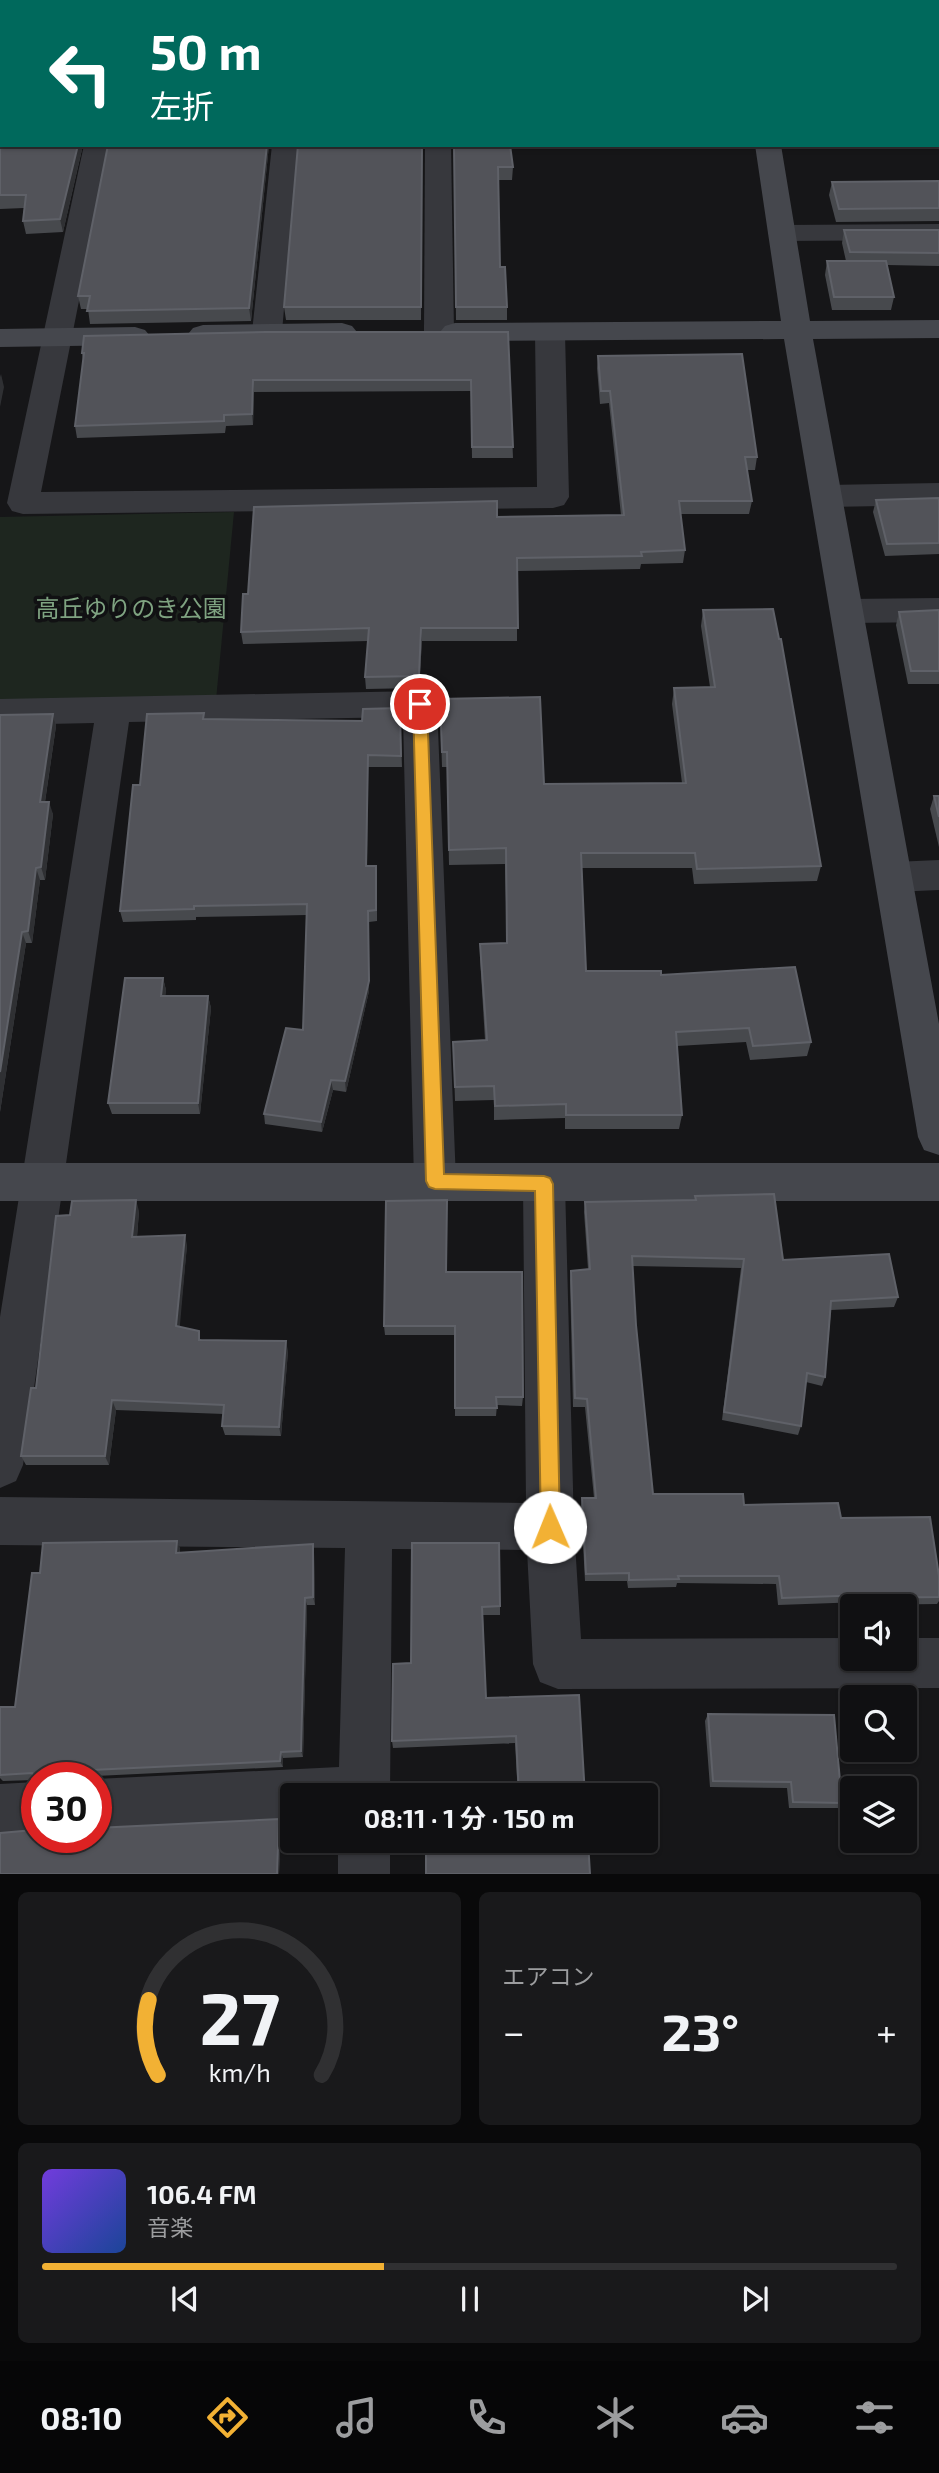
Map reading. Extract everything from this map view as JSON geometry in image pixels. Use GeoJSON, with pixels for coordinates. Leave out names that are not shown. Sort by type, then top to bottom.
{"type":"FeatureCollection","features":[{"type":"Feature","properties":{"kind":"street"},"geometry":{"type":"LineString","coordinates":[[97,147],[23,503],[553,497],[550,333]]}},
{"type":"Feature","properties":{"kind":"street"},"geometry":{"type":"LineString","coordinates":[[267,332],[285,147]]}},
{"type":"Feature","properties":{"kind":"street"},"geometry":{"type":"LineString","coordinates":[[438,147],[426,332],[939,329]]}},
{"type":"Feature","properties":{"kind":"street"},"geometry":{"type":"LineString","coordinates":[[768,147],[797,331],[939,1137]]}},
{"type":"Feature","properties":{"kind":"street"},"geometry":{"type":"LineString","coordinates":[[782,233],[939,232]]}},
{"type":"Feature","properties":{"kind":"street"},"geometry":{"type":"LineString","coordinates":[[0,338],[373,332]]}},
{"type":"Feature","properties":{"kind":"street"},"geometry":{"type":"LineString","coordinates":[[827,496],[939,494]]}},
{"type":"Feature","properties":{"kind":"street"},"geometry":{"type":"LineString","coordinates":[[848,611],[939,610]]}},
{"type":"Feature","properties":{"kind":"street"},"geometry":{"type":"LineString","coordinates":[[0,712],[420,704],[435,1181]]}},
{"type":"Feature","properties":{"kind":"street"},"geometry":{"type":"LineString","coordinates":[[0,1465],[113,711]]}},
{"type":"Feature","properties":{"kind":"street"},"geometry":{"type":"LineString","coordinates":[[894,877],[939,875]]}},
{"type":"Feature","properties":{"kind":"street"},"geometry":{"type":"LineString","coordinates":[[0,1182],[939,1182]]}},
{"type":"Feature","properties":{"kind":"street"},"geometry":{"type":"LineString","coordinates":[[544,1184],[550,1527],[558,1664],[939,1663]]}},
{"type":"Feature","properties":{"kind":"street"},"geometry":{"type":"LineString","coordinates":[[0,1521],[550,1527]]}},
{"type":"Feature","properties":{"kind":"street"},"geometry":{"type":"LineString","coordinates":[[364,1783],[369,1525]]}},
{"type":"Feature","properties":{"kind":"street"},"geometry":{"type":"LineString","coordinates":[[112,1804],[280,1797]]}},
{"type":"Feature","properties":{"kind":"street"},"geometry":{"type":"LineString","coordinates":[[0,1810],[21,1809]]}},
{"type":"Feature","properties":{"kind":"street"},"geometry":{"type":"LineString","coordinates":[[364,1853],[364,1874]]}},
{"type":"Feature","properties":{"kind":"green space","name":"高丘ゆりのき公園"},"geometry":{"type":"Polygon","coordinates":[[[234,512],[216,700],[0,699],[0,517],[234,512]]]}},
{"type":"Feature","properties":{"kind":"building"},"geometry":{"type":"Polygon","coordinates":[[[0,147],[78,147],[60,219],[23,221],[26,195],[0,195],[0,147]]]}},
{"type":"Feature","properties":{"kind":"building"},"geometry":{"type":"Polygon","coordinates":[[[108,147],[267,147],[249,308],[87,311],[90,296],[78,296],[108,147]]]}},
{"type":"Feature","properties":{"kind":"building"},"geometry":{"type":"Polygon","coordinates":[[[298,147],[422,147],[421,307],[284,307],[298,147]]]}},
{"type":"Feature","properties":{"kind":"building"},"geometry":{"type":"Polygon","coordinates":[[[454,147],[510,147],[513,167],[498,167],[500,267],[505,267],[507,307],[456,307],[454,147]]]}},
{"type":"Feature","properties":{"kind":"building"},"geometry":{"type":"Polygon","coordinates":[[[939,181],[939,208],[839,209],[832,182],[939,181]]]}},
{"type":"Feature","properties":{"kind":"building"},"geometry":{"type":"Polygon","coordinates":[[[844,230],[939,230],[939,253],[850,252],[844,230]]]}},
{"type":"Feature","properties":{"kind":"building"},"geometry":{"type":"Polygon","coordinates":[[[827,261],[886,261],[894,297],[834,297],[827,261]]]}},
{"type":"Feature","properties":{"kind":"building"},"geometry":{"type":"Polygon","coordinates":[[[266,332],[508,332],[513,447],[472,447],[471,380],[253,380],[252,414],[224,415],[224,421],[75,426],[84,336],[266,332]]]}},
{"type":"Feature","properties":{"kind":"building"},"geometry":{"type":"Polygon","coordinates":[[[742,354],[757,457],[745,457],[752,501],[679,501],[685,550],[641,552],[642,556],[517,558],[518,628],[421,628],[419,676],[365,677],[369,628],[241,632],[243,594],[248,594],[254,507],[497,501],[497,517],[624,515],[610,391],[601,391],[598,356],[742,354]]]}},
{"type":"Feature","properties":{"kind":"building"},"geometry":{"type":"Polygon","coordinates":[[[939,498],[939,543],[887,544],[876,500],[939,498]]]}},
{"type":"Feature","properties":{"kind":"building"},"geometry":{"type":"Polygon","coordinates":[[[773,609],[781,639],[821,866],[697,869],[695,853],[581,853],[586,971],[661,971],[661,975],[795,967],[811,1042],[753,1046],[749,1028],[676,1032],[682,1115],[566,1115],[566,1104],[495,1106],[494,1086],[455,1087],[453,1042],[487,1040],[480,944],[507,943],[506,848],[449,850],[447,752],[442,752],[440,699],[540,697],[544,784],[686,783],[674,688],[715,687],[703,610],[773,609]]]}},
{"type":"Feature","properties":{"kind":"building"},"geometry":{"type":"Polygon","coordinates":[[[939,610],[939,671],[911,671],[899,612],[939,610]]]}},
{"type":"Feature","properties":{"kind":"building"},"geometry":{"type":"Polygon","coordinates":[[[400,708],[401,756],[368,755],[366,866],[376,866],[376,910],[368,911],[369,981],[345,1081],[331,1080],[321,1122],[264,1114],[286,1028],[303,1030],[307,904],[194,906],[194,909],[120,911],[133,785],[140,785],[147,714],[204,713],[203,719],[362,721],[363,709],[400,708]]]}},
{"type":"Feature","properties":{"kind":"building"},"geometry":{"type":"Polygon","coordinates":[[[53,714],[40,802],[49,802],[41,867],[36,868],[28,931],[22,932],[0,1072],[0,715],[53,714]]]}},
{"type":"Feature","properties":{"kind":"building"},"geometry":{"type":"Polygon","coordinates":[[[934,796],[939,796],[939,817],[934,796]]]}},
{"type":"Feature","properties":{"kind":"building"},"geometry":{"type":"Polygon","coordinates":[[[125,978],[163,978],[161,996],[208,996],[198,1103],[108,1103],[125,978]]]}},
{"type":"Feature","properties":{"kind":"building"},"geometry":{"type":"Polygon","coordinates":[[[774,1194],[783,1260],[889,1254],[898,1297],[831,1301],[825,1377],[807,1373],[801,1426],[724,1412],[744,1259],[632,1256],[653,1494],[743,1494],[744,1505],[838,1503],[841,1518],[930,1517],[939,1576],[939,1597],[917,1597],[917,1594],[840,1594],[782,1598],[779,1576],[678,1576],[679,1579],[629,1580],[629,1573],[586,1574],[582,1498],[596,1498],[587,1399],[575,1398],[571,1271],[590,1269],[585,1202],[696,1200],[695,1196],[774,1194]]]}},
{"type":"Feature","properties":{"kind":"building"},"geometry":{"type":"Polygon","coordinates":[[[136,1200],[132,1237],[185,1235],[176,1326],[199,1331],[199,1340],[286,1341],[279,1427],[222,1426],[224,1405],[112,1400],[105,1456],[21,1456],[31,1388],[36,1388],[56,1216],[70,1215],[72,1201],[136,1200]]]}},
{"type":"Feature","properties":{"kind":"building"},"geometry":{"type":"Polygon","coordinates":[[[447,1200],[446,1272],[522,1272],[523,1397],[496,1397],[497,1408],[455,1408],[455,1326],[384,1326],[386,1201],[447,1200]]]}},
{"type":"Feature","properties":{"kind":"building"},"geometry":{"type":"Polygon","coordinates":[[[177,1541],[176,1553],[313,1544],[313,1597],[305,1598],[301,1751],[281,1752],[280,1761],[112,1769],[112,1762],[21,1762],[21,1774],[0,1775],[0,1707],[15,1707],[32,1573],[40,1573],[43,1543],[177,1541]]]}},
{"type":"Feature","properties":{"kind":"building"},"geometry":{"type":"Polygon","coordinates":[[[412,1543],[499,1543],[500,1606],[482,1607],[486,1698],[579,1695],[584,1783],[518,1783],[516,1736],[392,1741],[393,1664],[411,1663],[412,1543]]]}},
{"type":"Feature","properties":{"kind":"building"},"geometry":{"type":"Polygon","coordinates":[[[708,1714],[834,1715],[840,1803],[793,1802],[791,1782],[713,1781],[708,1714]]]}},
{"type":"Feature","properties":{"kind":"building"},"geometry":{"type":"Polygon","coordinates":[[[279,1819],[277,1874],[0,1874],[0,1833],[21,1831],[21,1853],[112,1853],[112,1827],[279,1819]]]}},
{"type":"Feature","properties":{"kind":"building"},"geometry":{"type":"Polygon","coordinates":[[[426,1853],[589,1853],[590,1874],[426,1874],[426,1853]]]}},
{"type":"Feature","properties":{"kind":"route"},"geometry":{"type":"LineString","coordinates":[[420,704],[435,1181],[544,1184],[550,1527]]}}]}
